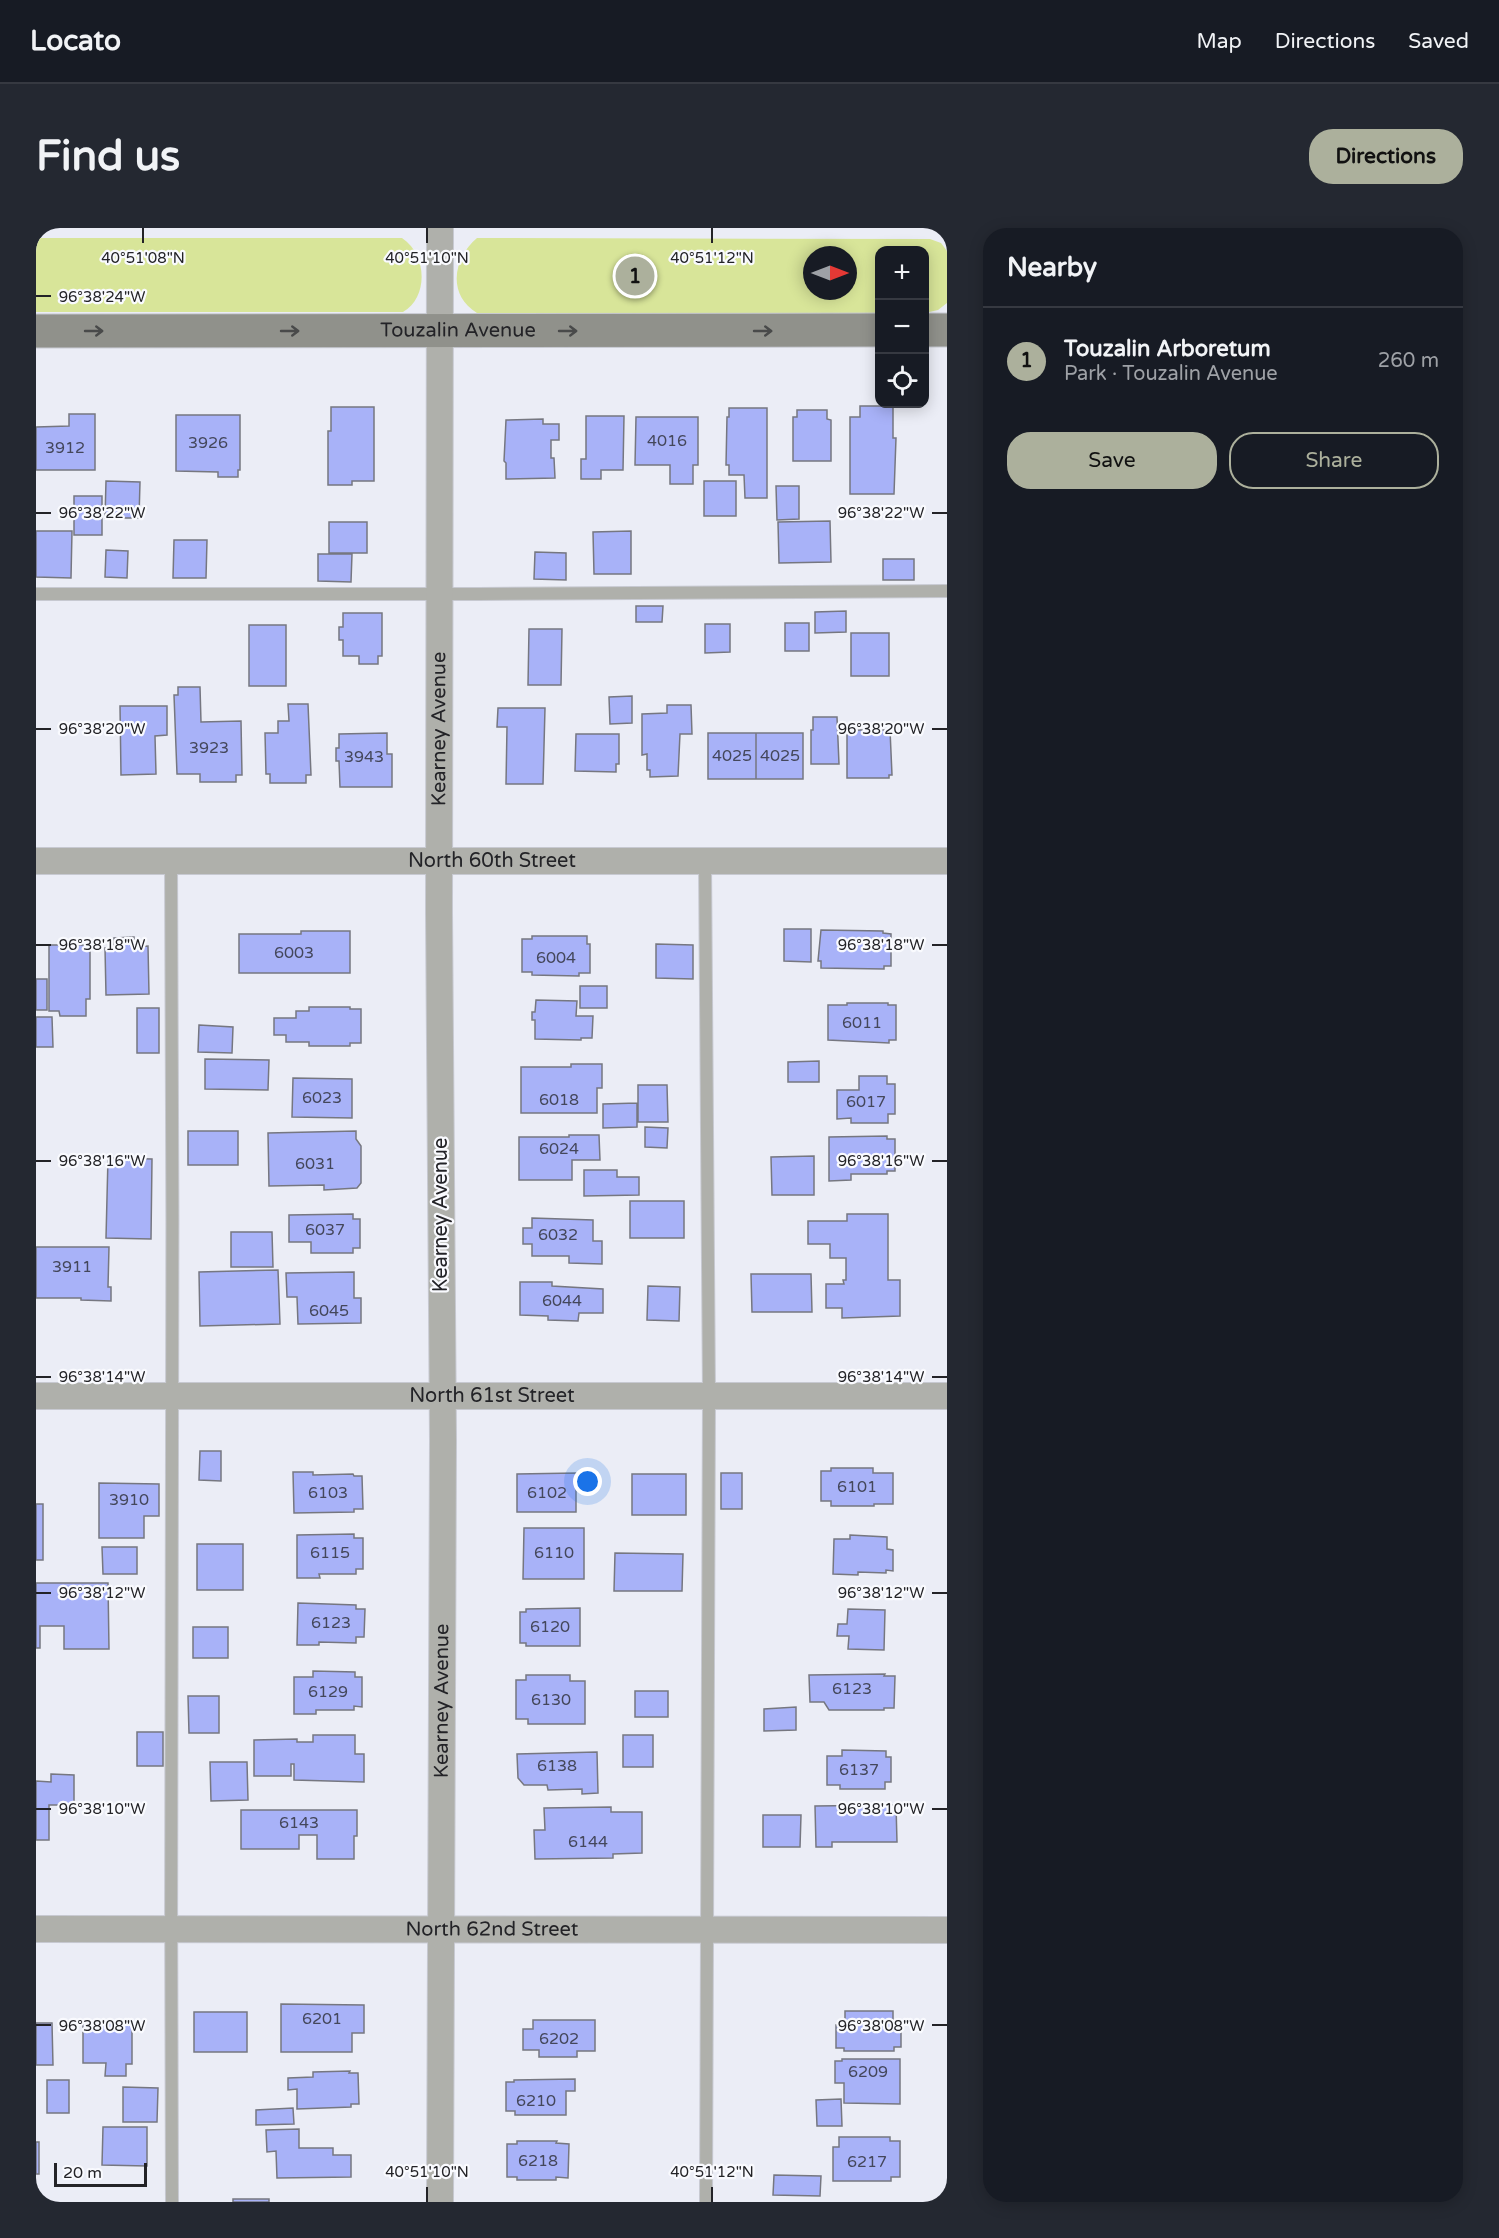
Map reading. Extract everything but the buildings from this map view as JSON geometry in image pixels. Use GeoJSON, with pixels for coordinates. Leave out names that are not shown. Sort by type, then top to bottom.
{"type":"FeatureCollection","features":[{"type":"Feature","properties":{"kind":"main road","name":"Touzalin Avenue"},"geometry":{"type":"LineString","coordinates":[[36,331],[875,330]]}},
{"type":"Feature","properties":{"kind":"main road"},"geometry":{"type":"LineString","coordinates":[[929,330],[947,330]]}},
{"type":"Feature","properties":{"kind":"street","name":"Kearney Avenue"},"geometry":{"type":"LineString","coordinates":[[440,228],[439,861],[443,1396],[440,2202]]}},
{"type":"Feature","properties":{"kind":"street","name":"North 60th Street"},"geometry":{"type":"LineString","coordinates":[[36,861],[947,861]]}},
{"type":"Feature","properties":{"kind":"street","name":"North 61st Street"},"geometry":{"type":"LineString","coordinates":[[36,1396],[947,1396]]}},
{"type":"Feature","properties":{"kind":"street","name":"North 62nd Street"},"geometry":{"type":"LineString","coordinates":[[36,1929],[947,1930]]}},
{"type":"Feature","properties":{"kind":"lane"},"geometry":{"type":"LineString","coordinates":[[36,594],[947,591]]}},
{"type":"Feature","properties":{"kind":"lane"},"geometry":{"type":"LineString","coordinates":[[171,861],[172,2202]]}},
{"type":"Feature","properties":{"kind":"lane"},"geometry":{"type":"LineString","coordinates":[[705,862],[709,1396],[706,2202]]}},
{"type":"Feature","properties":{"kind":"green space"},"geometry":{"type":"Polygon","coordinates":[[[36,238],[402,238],[410,245],[420,264],[421,286],[411,305],[403,312],[36,312],[36,238]]]}},
{"type":"Feature","properties":{"kind":"green space"},"geometry":{"type":"Polygon","coordinates":[[[477,238],[930,239],[941,243],[947,251],[947,303],[938,310],[929,312],[929,246],[875,246],[875,313],[477,313],[467,305],[457,287],[457,276],[463,256],[477,238]]]}},
{"type":"Feature","properties":{"kind":"place","name":"Touzalin Arboretum"},"geometry":{"type":"Point","coordinates":[635,276]}}]}
